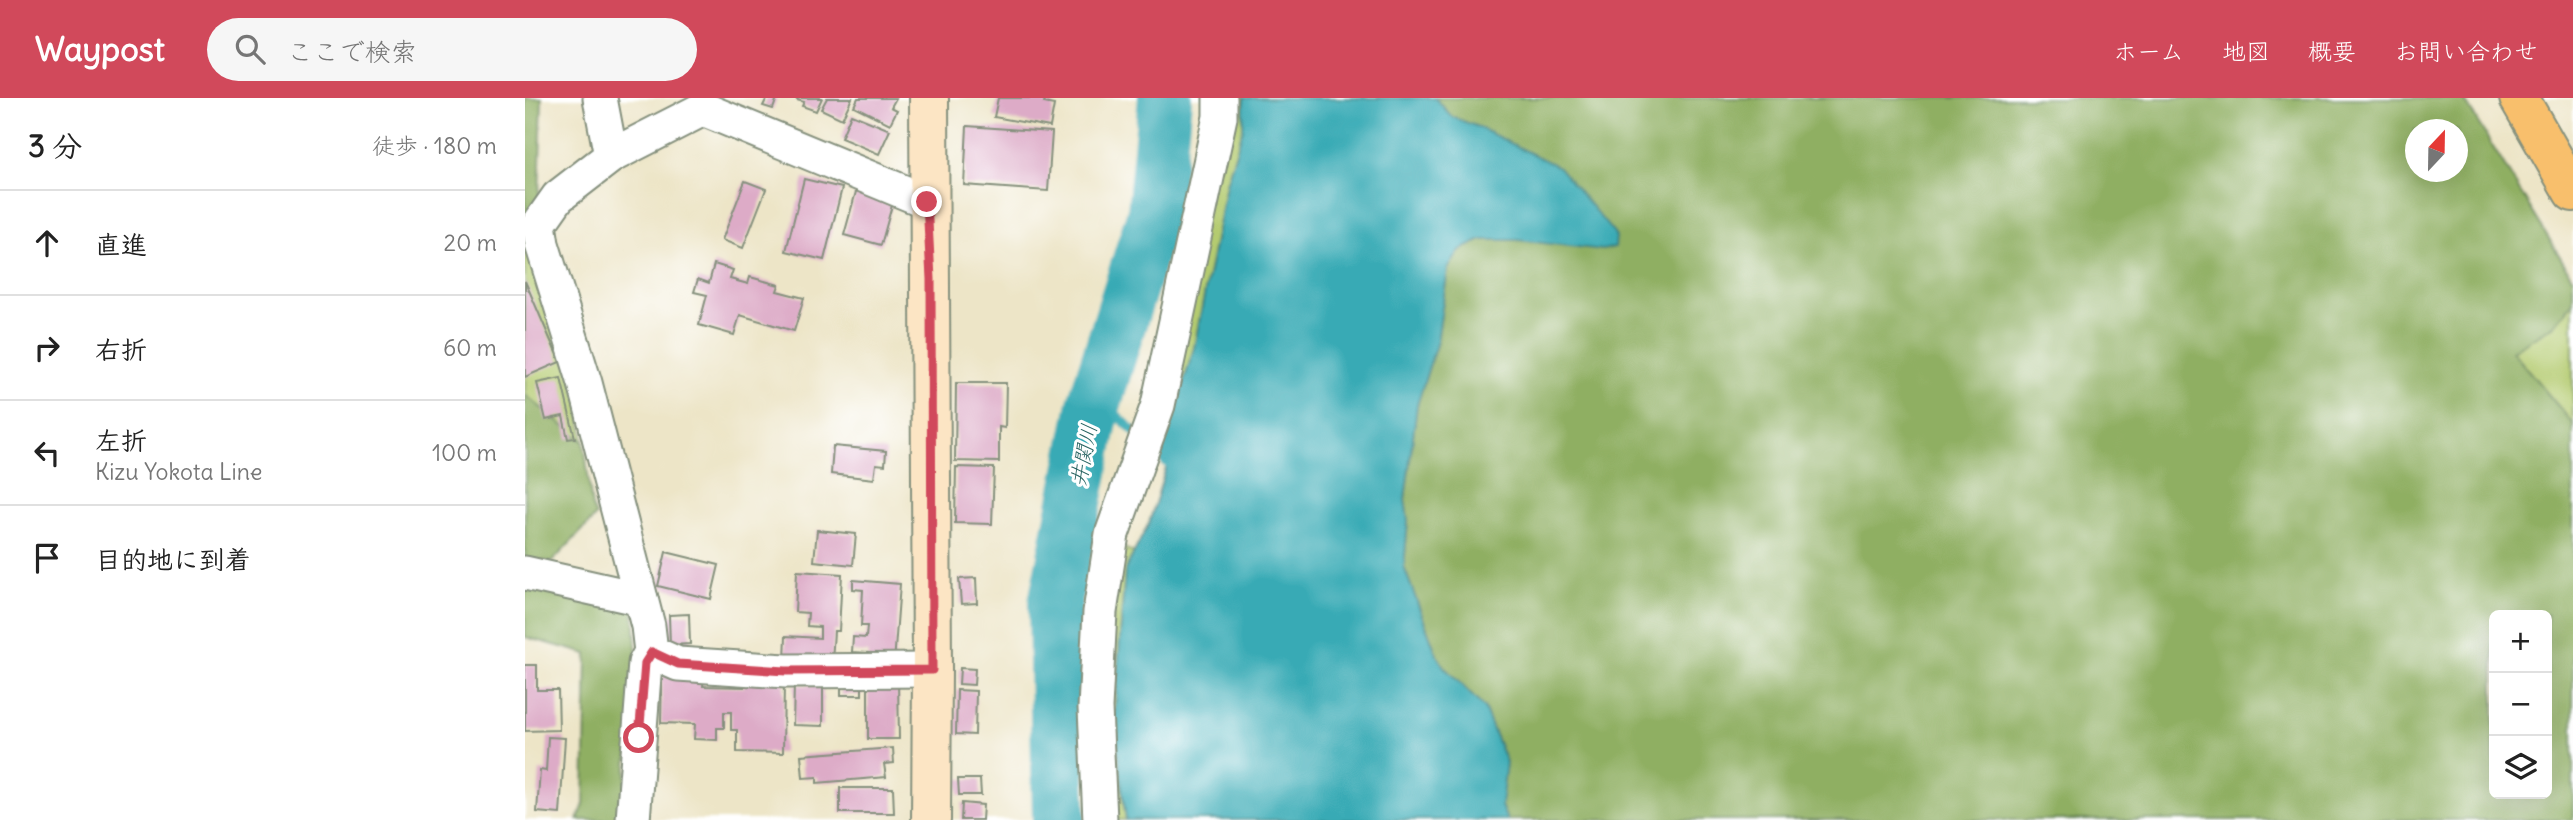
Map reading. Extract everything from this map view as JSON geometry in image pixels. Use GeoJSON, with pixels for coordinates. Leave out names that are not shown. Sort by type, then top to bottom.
{"type":"FeatureCollection","features":[{"type":"Feature","properties":{"kind":"highway"},"geometry":{"type":"LineString","coordinates":[[2519,98],[2573,192]]}},
{"type":"Feature","properties":{"kind":"main road"},"geometry":{"type":"LineString","coordinates":[[929,98],[927,202],[931,279],[931,820]]}},
{"type":"Feature","properties":{"kind":"street"},"geometry":{"type":"LineString","coordinates":[[600,98],[611,156]]}},
{"type":"Feature","properties":{"kind":"street"},"geometry":{"type":"LineString","coordinates":[[1100,820],[1095,708],[1100,612],[1112,534],[1158,405],[1220,117],[1220,98]]}},
{"type":"Feature","properties":{"kind":"street"},"geometry":{"type":"LineString","coordinates":[[633,820],[645,663],[652,652],[641,599],[585,383],[542,244],[539,225],[558,197],[611,156],[697,104],[927,202]]}},
{"type":"Feature","properties":{"kind":"street"},"geometry":{"type":"LineString","coordinates":[[525,573],[641,599]]}},
{"type":"Feature","properties":{"kind":"street"},"geometry":{"type":"LineString","coordinates":[[652,652],[678,664],[786,671],[932,670]]}},
{"type":"Feature","properties":{"kind":"green space"},"geometry":{"type":"Polygon","coordinates":[[[525,98],[542,98],[539,200],[525,222],[525,98]]]}},
{"type":"Feature","properties":{"kind":"green space"},"geometry":{"type":"Polygon","coordinates":[[[1227,98],[1244,98],[1243,129],[1226,184],[1194,348],[1161,448],[1153,446],[1227,98]]]}},
{"type":"Feature","properties":{"kind":"green space"},"geometry":{"type":"Polygon","coordinates":[[[1435,98],[2463,98],[2573,278],[2573,302],[2554,325],[2512,351],[2573,424],[2573,820],[1507,820],[1501,806],[1506,762],[1484,708],[1444,667],[1437,655],[1404,567],[1408,521],[1405,499],[1417,405],[1437,341],[1448,269],[1460,250],[1482,240],[1517,240],[1507,143],[1452,117],[1435,98]]]}},
{"type":"Feature","properties":{"kind":"green space"},"geometry":{"type":"Polygon","coordinates":[[[525,222],[579,404],[584,442],[525,395],[525,222]]]}},
{"type":"Feature","properties":{"kind":"green space"},"geometry":{"type":"Polygon","coordinates":[[[2573,302],[2573,424],[2512,351],[2554,325],[2573,302]]]}},
{"type":"Feature","properties":{"kind":"green space"},"geometry":{"type":"Polygon","coordinates":[[[525,395],[584,442],[592,507],[596,516],[552,562],[525,559],[525,395]]]}},
{"type":"Feature","properties":{"kind":"green space"},"geometry":{"type":"Polygon","coordinates":[[[1120,546],[1134,553],[1125,570],[1114,720],[1126,820],[1109,820],[1104,709],[1120,546]]]}},
{"type":"Feature","properties":{"kind":"green space"},"geometry":{"type":"Polygon","coordinates":[[[525,578],[634,610],[637,662],[622,820],[578,820],[584,804],[587,654],[525,637],[525,578]]]}},
{"type":"Feature","properties":{"kind":"water"},"geometry":{"type":"Polygon","coordinates":[[[1244,98],[1435,98],[1452,117],[1559,167],[1616,236],[1615,247],[1603,250],[1517,240],[1482,240],[1460,250],[1448,269],[1437,341],[1417,405],[1405,499],[1408,521],[1404,567],[1437,655],[1444,667],[1484,708],[1506,762],[1501,806],[1507,820],[1126,820],[1114,720],[1125,570],[1149,523],[1167,464],[1161,448],[1194,348],[1226,184],[1243,129],[1244,98]]]}},
{"type":"Feature","properties":{"kind":"building"},"geometry":{"type":"Polygon","coordinates":[[[767,98],[777,98],[773,109],[763,106],[767,98]]]}},
{"type":"Feature","properties":{"kind":"building"},"geometry":{"type":"Polygon","coordinates":[[[822,98],[816,111],[802,106],[804,102],[797,100],[822,98]]]}},
{"type":"Feature","properties":{"kind":"building"},"geometry":{"type":"Polygon","coordinates":[[[827,98],[852,98],[842,119],[821,109],[827,98]]]}},
{"type":"Feature","properties":{"kind":"building"},"geometry":{"type":"Polygon","coordinates":[[[858,98],[896,98],[891,107],[897,110],[890,124],[854,106],[858,98]]]}},
{"type":"Feature","properties":{"kind":"building"},"geometry":{"type":"Polygon","coordinates":[[[998,98],[1045,98],[1044,103],[1054,105],[1050,127],[994,117],[998,98]]]}},
{"type":"Feature","properties":{"kind":"building"},"geometry":{"type":"Polygon","coordinates":[[[851,114],[890,130],[879,154],[841,138],[851,114]]]}},
{"type":"Feature","properties":{"kind":"building"},"geometry":{"type":"Polygon","coordinates":[[[967,126],[1052,132],[1048,191],[964,185],[967,126]]]}},
{"type":"Feature","properties":{"kind":"building"},"geometry":{"type":"Polygon","coordinates":[[[804,179],[842,188],[824,260],[786,251],[804,179]]]}},
{"type":"Feature","properties":{"kind":"building"},"geometry":{"type":"Polygon","coordinates":[[[745,181],[766,189],[743,248],[722,240],[745,181]]]}},
{"type":"Feature","properties":{"kind":"building"},"geometry":{"type":"Polygon","coordinates":[[[857,188],[894,198],[881,245],[844,235],[857,188]]]}},
{"type":"Feature","properties":{"kind":"building"},"geometry":{"type":"Polygon","coordinates":[[[714,264],[733,270],[730,279],[748,284],[750,277],[779,285],[777,291],[804,298],[794,331],[740,315],[734,335],[699,325],[707,295],[694,292],[698,279],[709,283],[714,264]]]}},
{"type":"Feature","properties":{"kind":"building"},"geometry":{"type":"Polygon","coordinates":[[[525,281],[560,362],[525,377],[525,281]]]}},
{"type":"Feature","properties":{"kind":"building"},"geometry":{"type":"Polygon","coordinates":[[[561,378],[575,438],[568,439],[563,416],[546,420],[537,383],[561,378]]]}},
{"type":"Feature","properties":{"kind":"building"},"geometry":{"type":"Polygon","coordinates":[[[956,383],[1006,383],[1005,428],[999,427],[999,462],[955,461],[956,383]]]}},
{"type":"Feature","properties":{"kind":"building"},"geometry":{"type":"Polygon","coordinates":[[[833,446],[886,451],[885,465],[876,464],[874,479],[831,474],[833,446]]]}},
{"type":"Feature","properties":{"kind":"building"},"geometry":{"type":"Polygon","coordinates":[[[956,467],[994,468],[992,524],[955,523],[956,467]]]}},
{"type":"Feature","properties":{"kind":"building"},"geometry":{"type":"Polygon","coordinates":[[[817,530],[856,534],[853,565],[814,561],[817,530]]]}},
{"type":"Feature","properties":{"kind":"building"},"geometry":{"type":"Polygon","coordinates":[[[666,552],[719,565],[711,599],[658,586],[666,552]]]}},
{"type":"Feature","properties":{"kind":"building"},"geometry":{"type":"Polygon","coordinates":[[[797,571],[842,574],[839,631],[834,631],[832,662],[785,659],[786,636],[820,638],[820,627],[807,626],[808,613],[795,612],[797,571]]]}},
{"type":"Feature","properties":{"kind":"building"},"geometry":{"type":"Polygon","coordinates":[[[976,578],[977,603],[961,604],[959,579],[976,578]]]}},
{"type":"Feature","properties":{"kind":"building"},"geometry":{"type":"Polygon","coordinates":[[[853,580],[900,584],[894,663],[867,660],[868,653],[852,652],[853,637],[866,638],[867,626],[861,626],[863,590],[853,589],[853,580]]]}},
{"type":"Feature","properties":{"kind":"building"},"geometry":{"type":"Polygon","coordinates":[[[689,614],[690,644],[670,645],[669,615],[689,614]]]}},
{"type":"Feature","properties":{"kind":"building"},"geometry":{"type":"Polygon","coordinates":[[[525,665],[537,665],[537,690],[558,690],[559,730],[525,731],[525,665]]]}},
{"type":"Feature","properties":{"kind":"building"},"geometry":{"type":"Polygon","coordinates":[[[960,668],[975,669],[974,685],[959,684],[960,668]]]}},
{"type":"Feature","properties":{"kind":"building"},"geometry":{"type":"Polygon","coordinates":[[[662,675],[704,676],[703,686],[744,687],[744,680],[784,681],[783,753],[737,752],[737,730],[731,730],[731,712],[724,712],[724,728],[717,728],[717,740],[694,739],[695,724],[661,723],[662,675]]]}},
{"type":"Feature","properties":{"kind":"building"},"geometry":{"type":"Polygon","coordinates":[[[862,680],[862,695],[841,695],[841,681],[862,680]]]}},
{"type":"Feature","properties":{"kind":"building"},"geometry":{"type":"Polygon","coordinates":[[[868,680],[898,680],[899,739],[868,739],[868,680]]]}},
{"type":"Feature","properties":{"kind":"building"},"geometry":{"type":"Polygon","coordinates":[[[794,685],[823,685],[823,726],[793,725],[794,685]]]}},
{"type":"Feature","properties":{"kind":"building"},"geometry":{"type":"Polygon","coordinates":[[[957,690],[976,691],[975,735],[956,734],[957,690]]]}},
{"type":"Feature","properties":{"kind":"building"},"geometry":{"type":"Polygon","coordinates":[[[548,737],[565,738],[560,814],[537,812],[540,770],[546,771],[548,737]]]}},
{"type":"Feature","properties":{"kind":"building"},"geometry":{"type":"Polygon","coordinates":[[[893,748],[894,763],[884,764],[886,777],[817,783],[817,777],[803,778],[801,755],[893,748]]]}},
{"type":"Feature","properties":{"kind":"building"},"geometry":{"type":"Polygon","coordinates":[[[958,779],[980,779],[981,795],[959,795],[958,779]]]}},
{"type":"Feature","properties":{"kind":"building"},"geometry":{"type":"Polygon","coordinates":[[[840,788],[893,788],[894,813],[840,813],[840,788]]]}},
{"type":"Feature","properties":{"kind":"building"},"geometry":{"type":"Polygon","coordinates":[[[962,803],[983,805],[982,820],[961,820],[962,803]]]}},
{"type":"Feature","properties":{"kind":"waterway","name":"井関川"},"geometry":{"type":"LineString","coordinates":[[1059,820],[1055,604],[1094,405],[1154,213],[1165,98]]}},
{"type":"Feature","properties":{"kind":"waterway"},"geometry":{"type":"LineString","coordinates":[[1094,405],[1115,413],[1138,435]]}},
{"type":"Feature","properties":{"kind":"waterway"},"geometry":{"type":"LineString","coordinates":[[1151,448],[1167,463]]}},
{"type":"Feature","properties":{"kind":"route"},"geometry":{"type":"LineString","coordinates":[[639,738],[645,663],[652,652],[678,664],[786,671],[932,670],[931,279],[927,202]]}}]}
